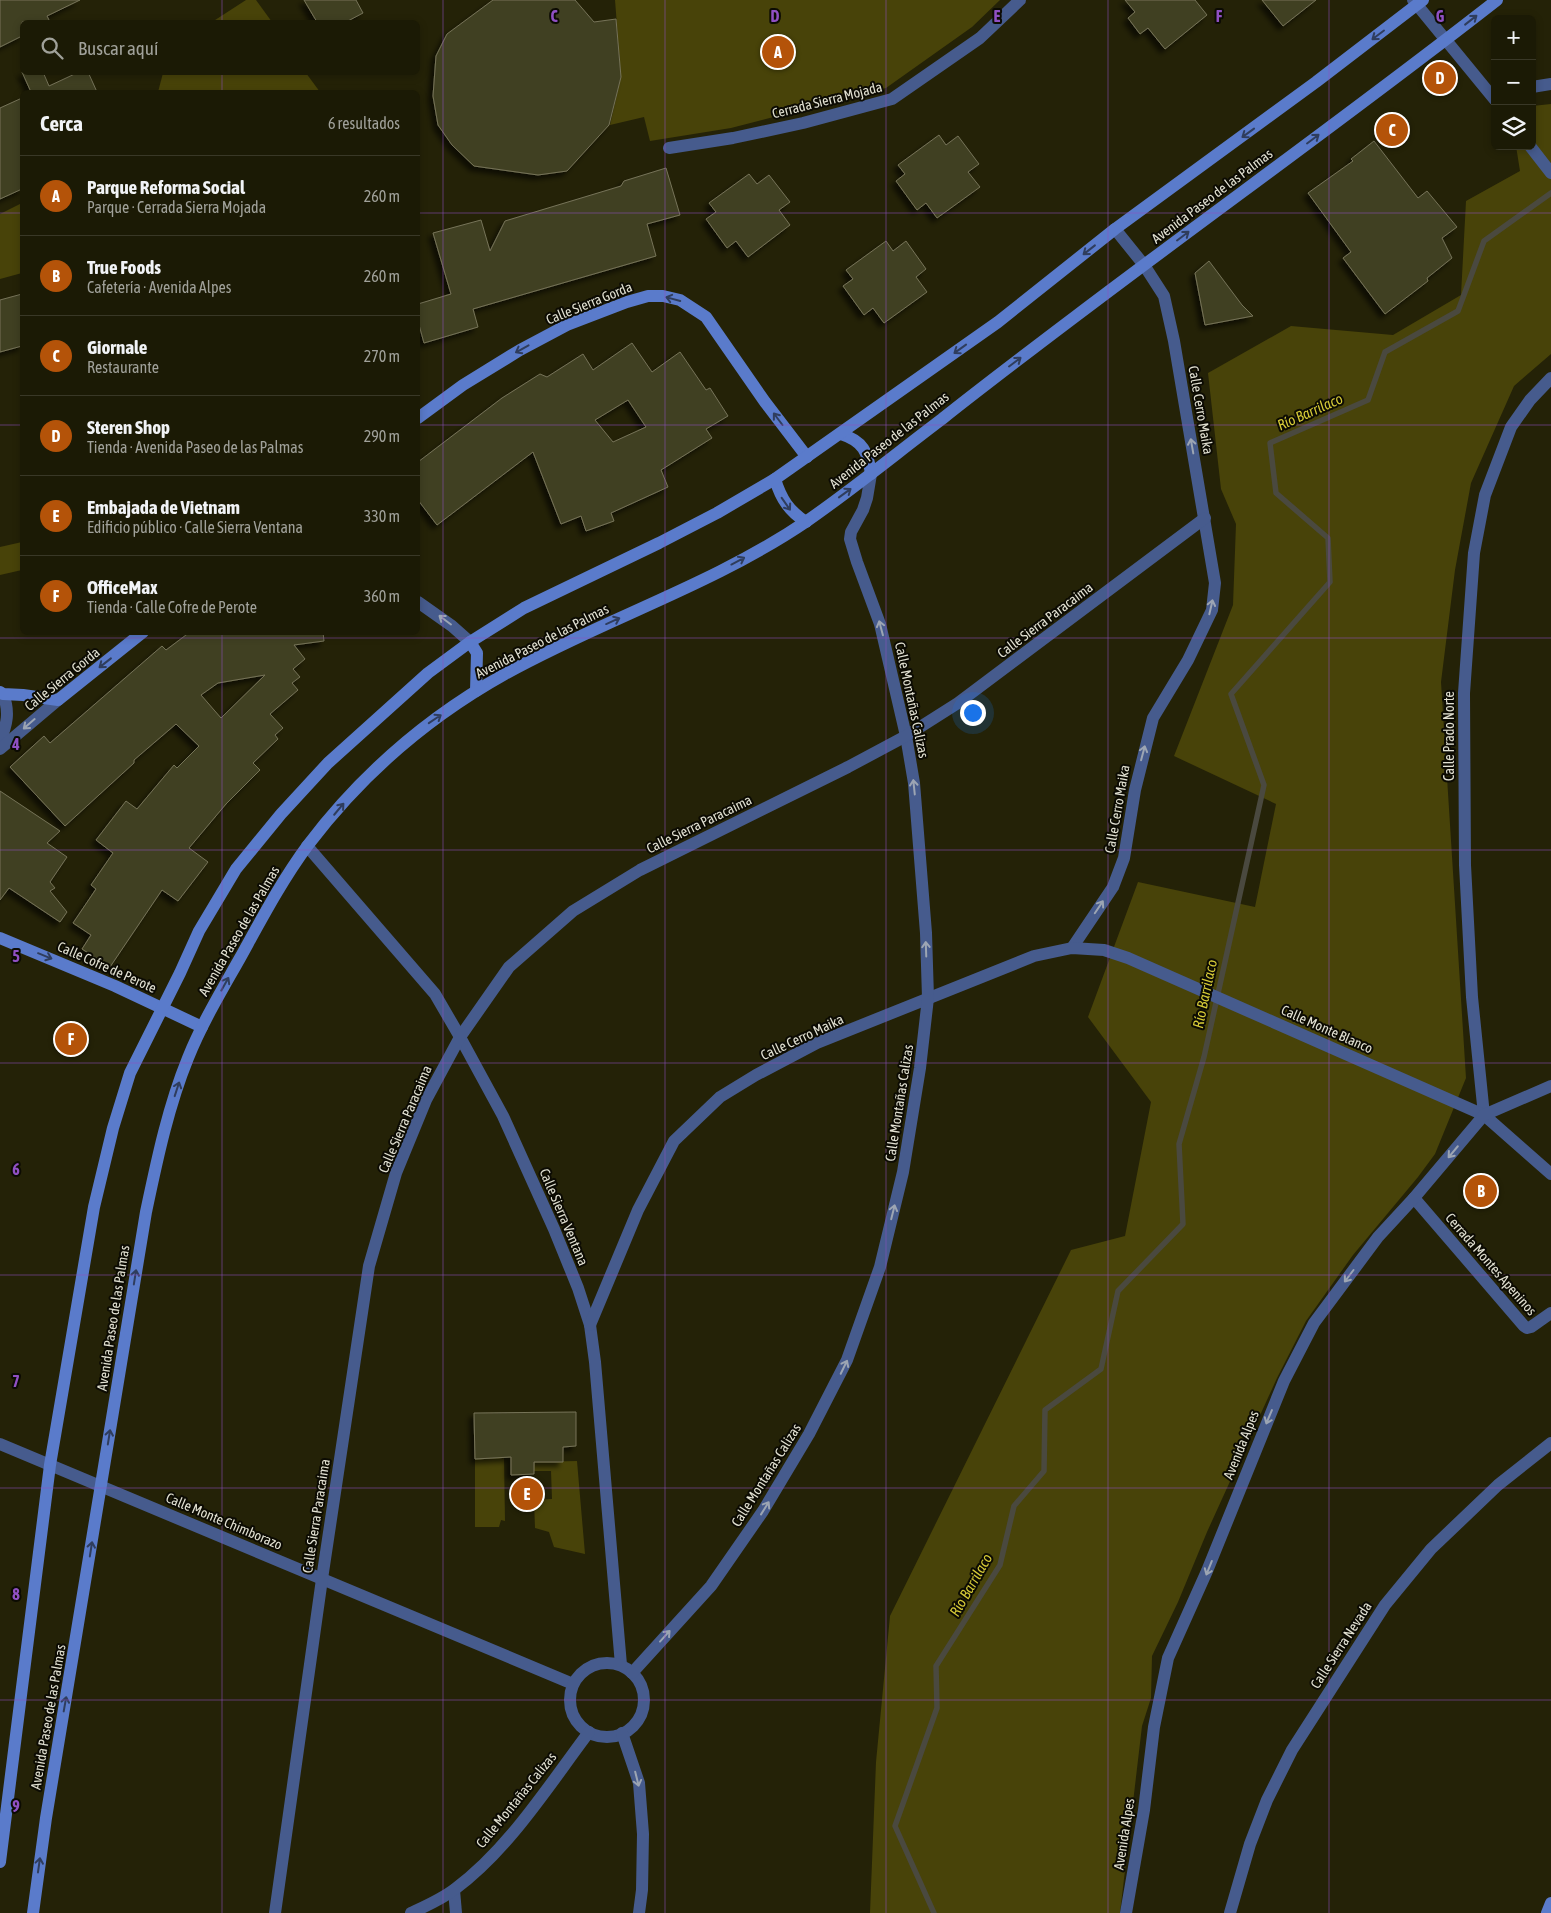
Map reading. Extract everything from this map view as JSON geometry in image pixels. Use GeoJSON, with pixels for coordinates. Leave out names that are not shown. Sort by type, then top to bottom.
{"type":"FeatureCollection","features":[{"type":"Feature","properties":{"kind":"main road","name":"Avenida Paseo de las Palmas"},"geometry":{"type":"LineString","coordinates":[[33,1913],[46,1818],[148,1202],[163,1136],[187,1059],[202,1027],[256,929],[307,846],[352,792],[397,749],[426,725],[476,691],[508,673],[574,639],[696,584],[764,548],[806,522],[871,474],[983,386],[1445,41],[1497,0]]}},
{"type":"Feature","properties":{"kind":"main road","name":"Avenida Paseo de las Palmas"},"geometry":{"type":"LineString","coordinates":[[0,1862],[50,1465],[94,1207],[113,1128],[130,1073],[199,931],[236,869],[281,814],[328,763],[384,710],[428,673],[470,642],[524,608],[717,513],[807,458],[998,322],[1115,230],[1316,82],[1417,2]]}},
{"type":"Feature","properties":{"kind":"main road","name":"Calle Sierra Gorda"},"geometry":{"type":"LineString","coordinates":[[420,417],[463,385],[520,350],[567,325],[627,302],[648,296],[663,296],[680,300],[706,317],[765,402],[807,458]]}},
{"type":"Feature","properties":{"kind":"main road"},"geometry":{"type":"LineString","coordinates":[[841,434],[854,438],[864,448],[869,460],[871,474]]}},
{"type":"Feature","properties":{"kind":"main road"},"geometry":{"type":"LineString","coordinates":[[775,479],[785,504],[794,514],[806,522]]}},
{"type":"Feature","properties":{"kind":"main road","name":"Calle Sierra Gorda"},"geometry":{"type":"LineString","coordinates":[[58,700],[140,635]]}},
{"type":"Feature","properties":{"kind":"main road"},"geometry":{"type":"LineString","coordinates":[[470,642],[477,653],[476,691]]}},
{"type":"Feature","properties":{"kind":"main road"},"geometry":{"type":"LineString","coordinates":[[2,693],[58,700]]}},
{"type":"Feature","properties":{"kind":"main road","name":"Calle Cofre de Perote"},"geometry":{"type":"LineString","coordinates":[[0,938],[106,982],[202,1027]]}},
{"type":"Feature","properties":{"kind":"main road"},"geometry":{"type":"LineString","coordinates":[[1547,1913],[1551,1903]]}},
{"type":"Feature","properties":{"kind":"street","name":"Cerrada Sierra Mojada"},"geometry":{"type":"LineString","coordinates":[[669,148],[733,138],[803,123],[892,99],[980,38],[1020,0]]}},
{"type":"Feature","properties":{"kind":"street"},"geometry":{"type":"LineString","coordinates":[[1417,2],[1445,41],[1491,92]]}},
{"type":"Feature","properties":{"kind":"street"},"geometry":{"type":"LineString","coordinates":[[1536,86],[1551,84]]}},
{"type":"Feature","properties":{"kind":"street"},"geometry":{"type":"LineString","coordinates":[[1533,150],[1551,173]]}},
{"type":"Feature","properties":{"kind":"street","name":"Calle Cerro Maika"},"geometry":{"type":"LineString","coordinates":[[590,1325],[638,1210],[674,1141],[720,1097],[756,1075],[817,1043],[1034,956],[1072,948],[1113,886],[1124,858],[1135,790],[1153,718],[1188,660],[1212,610],[1215,583],[1174,341],[1164,296],[1144,265],[1115,230]]}},
{"type":"Feature","properties":{"kind":"street","name":"Calle Prado Norte"},"geometry":{"type":"LineString","coordinates":[[1484,1114],[1472,997],[1465,865],[1464,693],[1474,553],[1485,495],[1511,427],[1530,400],[1551,378]]}},
{"type":"Feature","properties":{"kind":"street","name":"Calle Montañas Calizas"},"geometry":{"type":"LineString","coordinates":[[632,1673],[711,1586],[763,1511],[809,1434],[847,1360],[880,1267],[903,1172],[920,1068],[928,998],[926,934],[914,783],[906,736],[880,624],[850,539],[851,532],[864,510],[871,474]]}},
{"type":"Feature","properties":{"kind":"street","name":"Calle Sierra Paracaima"},"geometry":{"type":"LineString","coordinates":[[275,1913],[369,1266],[396,1173],[426,1100],[460,1036],[509,967],[573,911],[640,870],[848,767],[906,736],[958,703],[1205,518]]}},
{"type":"Feature","properties":{"kind":"street"},"geometry":{"type":"LineString","coordinates":[[420,603],[452,626],[470,642]]}},
{"type":"Feature","properties":{"kind":"street"},"geometry":{"type":"LineString","coordinates":[[0,742],[6,724],[8,708],[2,693]]}},
{"type":"Feature","properties":{"kind":"street","name":"Calle Sierra Gorda"},"geometry":{"type":"LineString","coordinates":[[0,749],[58,700]]}},
{"type":"Feature","properties":{"kind":"street","name":"Calle Sierra Ventana"},"geometry":{"type":"LineString","coordinates":[[307,846],[435,994],[503,1116],[550,1220],[578,1288],[590,1325],[595,1362],[621,1665]]}},
{"type":"Feature","properties":{"kind":"street","name":"Calle Monte Blanco"},"geometry":{"type":"LineString","coordinates":[[1072,948],[1104,950],[1128,958],[1484,1114],[1551,1174]]}},
{"type":"Feature","properties":{"kind":"street","name":"Avenida Alpes"},"geometry":{"type":"LineString","coordinates":[[1126,1913],[1144,1810],[1154,1727],[1168,1658],[1207,1571],[1284,1381],[1314,1323],[1378,1238],[1484,1114],[1551,1086]]}},
{"type":"Feature","properties":{"kind":"street","name":"Cerrada Montes Apeninos"},"geometry":{"type":"LineString","coordinates":[[1414,1198],[1524,1326],[1531,1327],[1551,1313]]}},
{"type":"Feature","properties":{"kind":"street","name":"Calle Sierra Nevada"},"geometry":{"type":"LineString","coordinates":[[1230,1913],[1250,1844],[1267,1800],[1292,1750],[1385,1605],[1431,1550],[1498,1485],[1551,1443]]}},
{"type":"Feature","properties":{"kind":"street","name":"Calle Monte Chimborazo"},"geometry":{"type":"LineString","coordinates":[[0,1444],[573,1684]]}},
{"type":"Feature","properties":{"kind":"street"},"geometry":{"type":"LineString","coordinates":[[604,1663],[621,1665],[632,1673],[641,1685],[644,1700],[638,1720],[622,1733],[612,1736],[600,1736],[589,1732],[578,1723],[572,1711],[570,1697],[573,1684],[580,1675],[589,1668],[604,1663]]}},
{"type":"Feature","properties":{"kind":"street","name":"Calle Montañas Calizas"},"geometry":{"type":"LineString","coordinates":[[411,1913],[454,1890],[480,1867],[515,1830],[589,1732]]}},
{"type":"Feature","properties":{"kind":"street"},"geometry":{"type":"LineString","coordinates":[[622,1733],[639,1783],[643,1834],[642,1890],[639,1913]]}},
{"type":"Feature","properties":{"kind":"street"},"geometry":{"type":"LineString","coordinates":[[454,1890],[456,1913]]}},
{"type":"Feature","properties":{"kind":"shaded area"},"geometry":{"type":"Polygon","coordinates":[[[246,0],[256,0],[271,20],[215,20],[246,0]]]}},
{"type":"Feature","properties":{"kind":"shaded area"},"geometry":{"type":"Polygon","coordinates":[[[615,0],[1000,0],[972,27],[886,88],[731,128],[650,141],[644,117],[610,125],[621,77],[615,0]]]}},
{"type":"Feature","properties":{"kind":"shaded area"},"geometry":{"type":"Polygon","coordinates":[[[162,75],[307,75],[319,90],[159,90],[162,75]]]}},
{"type":"Feature","properties":{"kind":"shaded area"},"geometry":{"type":"Polygon","coordinates":[[[1551,104],[1551,354],[1514,386],[1471,483],[1455,570],[1441,682],[1466,1078],[1435,1154],[1353,1255],[1306,1321],[1277,1378],[1207,1532],[1178,1602],[1152,1656],[1151,1698],[1142,1726],[1120,1913],[870,1913],[876,1762],[890,1616],[1071,1250],[1125,1236],[1151,1102],[1088,1017],[1138,882],[1255,907],[1276,804],[1174,756],[1233,605],[1236,524],[1221,489],[1208,373],[1291,326],[1393,335],[1461,295],[1466,201],[1520,171],[1517,150],[1536,150],[1536,106],[1551,104]]]}},
{"type":"Feature","properties":{"kind":"shaded area"},"geometry":{"type":"Polygon","coordinates":[[[20,204],[20,274],[0,279],[0,214],[20,204]]]}},
{"type":"Feature","properties":{"kind":"shaded area"},"geometry":{"type":"Polygon","coordinates":[[[20,542],[20,570],[0,575],[0,547],[20,542]]]}},
{"type":"Feature","properties":{"kind":"shaded area"},"geometry":{"type":"Polygon","coordinates":[[[504,1457],[505,1521],[501,1520],[499,1527],[475,1527],[475,1459],[504,1457]]]}},
{"type":"Feature","properties":{"kind":"shaded area"},"geometry":{"type":"Polygon","coordinates":[[[577,1461],[585,1554],[554,1547],[549,1532],[535,1528],[534,1500],[552,1499],[551,1471],[534,1471],[534,1462],[577,1461]]]}},
{"type":"Feature","properties":{"kind":"building"},"geometry":{"type":"Polygon","coordinates":[[[0,0],[80,0],[47,16],[49,20],[20,20],[20,37],[0,47],[0,0]]]}},
{"type":"Feature","properties":{"kind":"building"},"geometry":{"type":"Polygon","coordinates":[[[304,0],[356,0],[363,13],[350,20],[316,20],[304,0]]]}},
{"type":"Feature","properties":{"kind":"building"},"geometry":{"type":"Polygon","coordinates":[[[493,0],[575,0],[594,22],[616,19],[621,77],[609,125],[567,171],[538,175],[474,166],[452,145],[438,125],[433,96],[436,56],[447,34],[493,0]]]}},
{"type":"Feature","properties":{"kind":"building"},"geometry":{"type":"Polygon","coordinates":[[[1125,0],[1195,0],[1207,15],[1165,49],[1148,28],[1140,34],[1128,18],[1135,12],[1125,0]]]}},
{"type":"Feature","properties":{"kind":"building"},"geometry":{"type":"Polygon","coordinates":[[[1262,0],[1316,0],[1283,26],[1262,0]]]}},
{"type":"Feature","properties":{"kind":"building"},"geometry":{"type":"Polygon","coordinates":[[[23,75],[44,75],[49,86],[73,75],[89,75],[96,90],[30,90],[23,75]]]}},
{"type":"Feature","properties":{"kind":"building"},"geometry":{"type":"Polygon","coordinates":[[[20,99],[20,190],[0,199],[0,108],[20,99]]]}},
{"type":"Feature","properties":{"kind":"building"},"geometry":{"type":"Polygon","coordinates":[[[939,135],[946,145],[958,136],[979,164],[968,172],[980,187],[937,218],[926,203],[917,210],[896,181],[905,174],[898,165],[939,135]]]}},
{"type":"Feature","properties":{"kind":"building"},"geometry":{"type":"Polygon","coordinates":[[[1374,141],[1418,198],[1427,191],[1457,227],[1442,238],[1452,258],[1427,278],[1428,281],[1385,314],[1343,258],[1351,252],[1308,193],[1353,161],[1351,159],[1374,141]]]}},
{"type":"Feature","properties":{"kind":"building"},"geometry":{"type":"Polygon","coordinates":[[[666,168],[680,215],[647,224],[656,256],[473,309],[478,327],[424,343],[420,328],[420,303],[451,294],[433,233],[481,220],[490,251],[505,221],[621,186],[624,181],[666,168]]]}},
{"type":"Feature","properties":{"kind":"building"},"geometry":{"type":"Polygon","coordinates":[[[749,174],[757,184],[769,175],[790,202],[779,210],[790,225],[748,257],[736,241],[727,248],[706,219],[716,212],[709,203],[749,174]]]}},
{"type":"Feature","properties":{"kind":"building"},"geometry":{"type":"Polygon","coordinates":[[[886,241],[893,251],[906,241],[926,269],[916,277],[927,292],[884,323],[873,308],[864,315],[843,286],[853,279],[846,270],[886,241]]]}},
{"type":"Feature","properties":{"kind":"building"},"geometry":{"type":"Polygon","coordinates":[[[1209,261],[1242,305],[1253,316],[1205,325],[1195,273],[1209,261]]]}},
{"type":"Feature","properties":{"kind":"building"},"geometry":{"type":"Polygon","coordinates":[[[20,295],[20,347],[0,352],[0,300],[20,295]]]}},
{"type":"Feature","properties":{"kind":"building"},"geometry":{"type":"Polygon","coordinates":[[[632,343],[652,372],[680,352],[706,390],[710,388],[728,416],[706,429],[712,438],[661,470],[668,487],[611,513],[614,521],[586,531],[581,516],[561,524],[533,452],[437,525],[420,503],[420,460],[502,398],[540,374],[547,377],[583,354],[593,370],[632,343]],[[628,400],[595,420],[613,442],[646,427],[628,400]]]}},
{"type":"Feature","properties":{"kind":"building"},"geometry":{"type":"Polygon","coordinates":[[[186,635],[323,635],[324,641],[294,645],[305,659],[293,669],[300,677],[292,683],[298,690],[270,714],[283,728],[275,735],[278,739],[253,763],[260,770],[226,804],[189,848],[208,862],[178,901],[162,890],[110,967],[82,949],[91,935],[73,923],[96,889],[91,885],[113,853],[96,840],[126,801],[137,809],[174,765],[177,768],[199,746],[176,724],[134,760],[134,763],[65,826],[10,767],[44,736],[50,743],[162,646],[166,650],[186,635]],[[265,675],[218,683],[201,695],[221,718],[265,675]]]}},
{"type":"Feature","properties":{"kind":"building"},"geometry":{"type":"Polygon","coordinates":[[[0,791],[60,831],[47,843],[67,857],[50,882],[55,888],[50,891],[67,912],[60,922],[9,888],[0,900],[0,791]]]}},
{"type":"Feature","properties":{"kind":"building"},"geometry":{"type":"Polygon","coordinates":[[[576,1412],[576,1446],[563,1447],[563,1462],[534,1462],[534,1474],[511,1475],[511,1457],[475,1459],[474,1413],[576,1412]]]}},
{"type":"Feature","properties":{"kind":"waterway","name":"Río Barrilaco"},"geometry":{"type":"LineString","coordinates":[[934,1913],[895,1826],[937,1708],[936,1666],[1000,1565],[1014,1506],[1044,1471],[1045,1410],[1101,1369],[1118,1291],[1183,1224],[1179,1144],[1204,1057],[1264,785],[1231,694],[1330,582],[1328,538],[1276,493],[1270,443],[1368,400],[1385,352],[1458,311],[1484,241],[1551,193]]}},
{"type":"Feature","properties":{"kind":"place","name":"Parque Reforma Social"},"geometry":{"type":"Point","coordinates":[778,52]}},
{"type":"Feature","properties":{"kind":"place","name":"Steren Shop"},"geometry":{"type":"Point","coordinates":[1440,78]}},
{"type":"Feature","properties":{"kind":"place","name":"Giornale"},"geometry":{"type":"Point","coordinates":[1392,130]}},
{"type":"Feature","properties":{"kind":"place","name":"OfficeMax"},"geometry":{"type":"Point","coordinates":[71,1039]}},
{"type":"Feature","properties":{"kind":"place","name":"True Foods"},"geometry":{"type":"Point","coordinates":[1481,1191]}},
{"type":"Feature","properties":{"kind":"place","name":"Embajada de Vietnam"},"geometry":{"type":"Point","coordinates":[527,1494]}}]}
